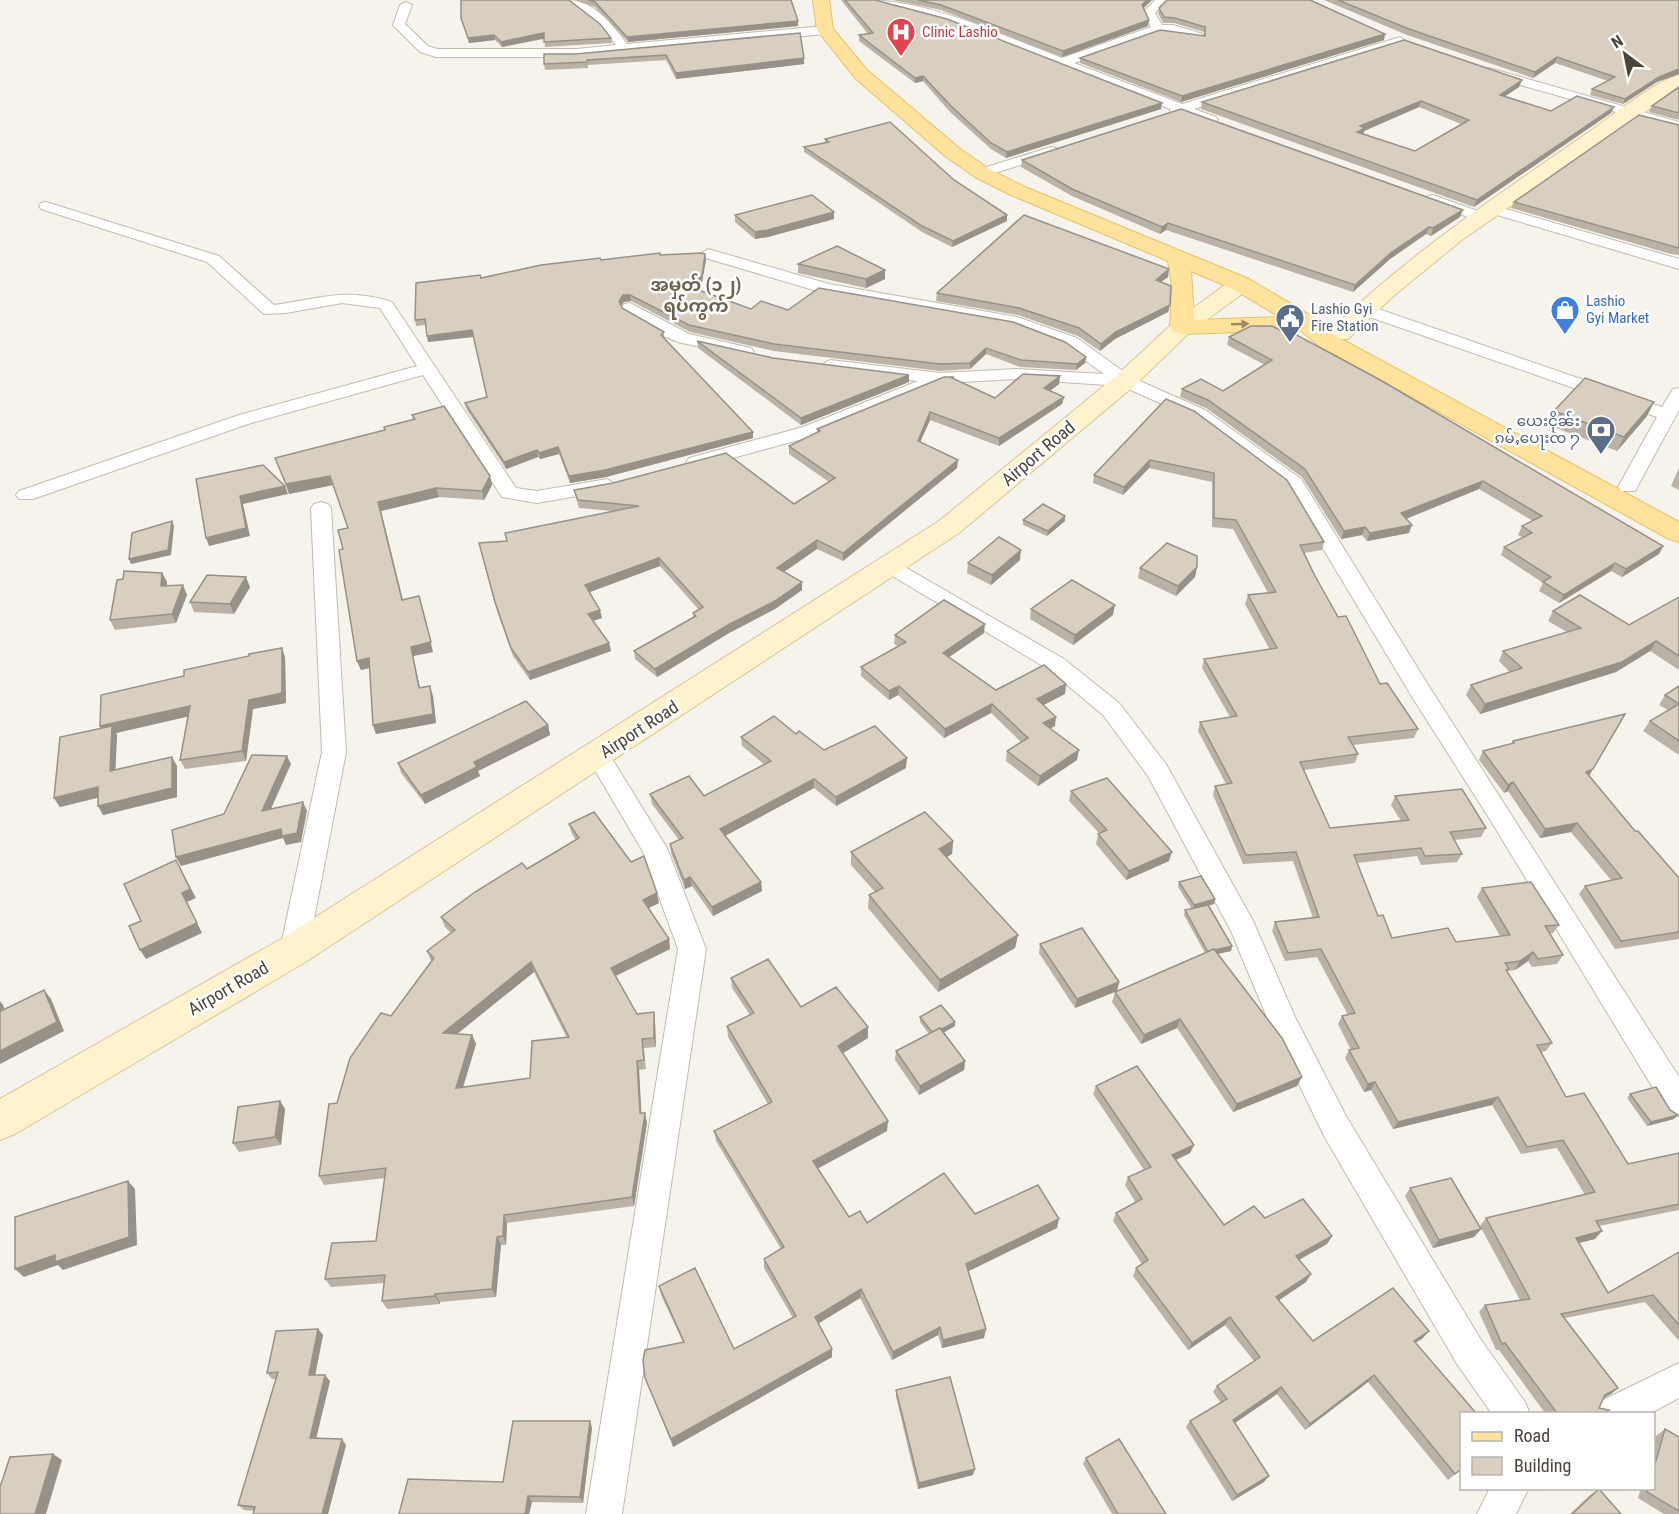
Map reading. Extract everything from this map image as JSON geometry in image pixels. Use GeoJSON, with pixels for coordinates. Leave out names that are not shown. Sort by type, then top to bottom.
{"type":"FeatureCollection","features":[{"type":"Feature","properties":{"kind":"main road"},"geometry":{"type":"LineString","coordinates":[[821,0],[825,30],[861,74],[952,152],[982,173],[1018,191],[1241,285],[1304,322],[1326,340],[1679,532]]}},
{"type":"Feature","properties":{"kind":"main road"},"geometry":{"type":"LineString","coordinates":[[1340,334],[1364,309],[1487,213],[1628,113],[1679,80]]}},
{"type":"Feature","properties":{"kind":"main road"},"geometry":{"type":"LineString","coordinates":[[1178,257],[1183,287],[1182,327],[1304,322],[1340,334],[1679,514]]}},
{"type":"Feature","properties":{"kind":"main road","name":"Airport Road"},"geometry":{"type":"LineString","coordinates":[[0,1121],[294,950],[949,527],[1125,381],[1182,327],[1241,285]]}},
{"type":"Feature","properties":{"kind":"street"},"geometry":{"type":"LineString","coordinates":[[573,0],[606,24],[625,50]]}},
{"type":"Feature","properties":{"kind":"street"},"geometry":{"type":"LineString","coordinates":[[870,0],[951,20],[1226,125]]}},
{"type":"Feature","properties":{"kind":"street"},"geometry":{"type":"LineString","coordinates":[[1158,29],[1149,12],[1162,0]]}},
{"type":"Feature","properties":{"kind":"street"},"geometry":{"type":"LineString","coordinates":[[406,4],[399,25],[423,49],[436,53],[578,53],[825,30]]}},
{"type":"Feature","properties":{"kind":"street"},"geometry":{"type":"LineString","coordinates":[[1061,63],[1158,29],[1173,29],[1199,38]]}},
{"type":"Feature","properties":{"kind":"street"},"geometry":{"type":"LineString","coordinates":[[1159,116],[1326,62],[1405,43],[1380,33]]}},
{"type":"Feature","properties":{"kind":"street"},"geometry":{"type":"LineString","coordinates":[[1471,67],[1679,126]]}},
{"type":"Feature","properties":{"kind":"street"},"geometry":{"type":"LineString","coordinates":[[982,173],[1059,148]]}},
{"type":"Feature","properties":{"kind":"street"},"geometry":{"type":"LineString","coordinates":[[1414,193],[1679,264]]}},
{"type":"Feature","properties":{"kind":"street"},"geometry":{"type":"LineString","coordinates":[[46,206],[213,259],[270,310],[345,296],[368,298],[386,305],[509,493],[537,497],[629,479]]}},
{"type":"Feature","properties":{"kind":"street"},"geometry":{"type":"LineString","coordinates":[[708,254],[827,289],[1017,322],[1071,342],[1125,381],[1199,414],[1294,483],[1422,694],[1500,814],[1679,1103]]}},
{"type":"Feature","properties":{"kind":"street"},"geometry":{"type":"LineString","coordinates":[[630,308],[667,331],[684,338],[763,356]]}},
{"type":"Feature","properties":{"kind":"street"},"geometry":{"type":"LineString","coordinates":[[1364,309],[1667,415]]}},
{"type":"Feature","properties":{"kind":"street"},"geometry":{"type":"LineString","coordinates":[[809,363],[940,378],[1017,374],[1125,381]]}},
{"type":"Feature","properties":{"kind":"street"},"geometry":{"type":"LineString","coordinates":[[26,495],[245,419],[428,368]]}},
{"type":"Feature","properties":{"kind":"street"},"geometry":{"type":"LineString","coordinates":[[674,468],[810,431],[940,378]]}},
{"type":"Feature","properties":{"kind":"street"},"geometry":{"type":"LineString","coordinates":[[1628,487],[1679,393]]}},
{"type":"Feature","properties":{"kind":"street"},"geometry":{"type":"LineString","coordinates":[[294,950],[334,752],[321,508]]}},
{"type":"Feature","properties":{"kind":"street"},"geometry":{"type":"LineString","coordinates":[[891,566],[1056,664],[1112,709],[1157,770],[1244,929],[1282,1020],[1335,1126],[1469,1352],[1512,1412]]}},
{"type":"Feature","properties":{"kind":"street"},"geometry":{"type":"LineString","coordinates":[[598,755],[654,848],[692,949],[604,1514]]}},
{"type":"Feature","properties":{"kind":"street"},"geometry":{"type":"LineString","coordinates":[[1613,1412],[1679,1380]]}},
{"type":"Feature","properties":{"kind":"street"},"geometry":{"type":"LineString","coordinates":[[1495,1514],[1510,1490]]}},
{"type":"Feature","properties":{"kind":"building"},"geometry":{"type":"Polygon","coordinates":[[[461,0],[569,0],[600,24],[611,38],[544,42],[544,33],[501,42],[494,35],[468,38],[461,18],[461,0]]]}},
{"type":"Feature","properties":{"kind":"building"},"geometry":{"type":"Polygon","coordinates":[[[589,0],[791,0],[798,21],[627,37],[595,2],[589,0]]]}},
{"type":"Feature","properties":{"kind":"building"},"geometry":{"type":"Polygon","coordinates":[[[845,0],[875,0],[947,19],[1162,103],[1007,152],[991,143],[923,76],[915,78],[859,35],[873,33],[845,0]]]}},
{"type":"Feature","properties":{"kind":"building"},"geometry":{"type":"Polygon","coordinates":[[[918,0],[1147,0],[1142,5],[1149,20],[1063,51],[941,5],[918,0]]]}},
{"type":"Feature","properties":{"kind":"building"},"geometry":{"type":"Polygon","coordinates":[[[1167,0],[1310,0],[1385,34],[1182,96],[1080,58],[1160,30],[1205,36],[1205,27],[1164,17],[1159,8],[1167,0]]]}},
{"type":"Feature","properties":{"kind":"building"},"geometry":{"type":"Polygon","coordinates":[[[1338,0],[1679,0],[1679,69],[1659,77],[1625,99],[1592,89],[1615,77],[1557,57],[1535,72],[1409,29],[1338,0]]]}},
{"type":"Feature","properties":{"kind":"building"},"geometry":{"type":"Polygon","coordinates":[[[800,33],[804,58],[676,73],[666,55],[544,64],[544,54],[576,54],[800,33]]]}},
{"type":"Feature","properties":{"kind":"building"},"geometry":{"type":"Polygon","coordinates":[[[1404,40],[1522,80],[1500,95],[1551,111],[1577,96],[1614,107],[1477,200],[1202,102],[1404,40]],[[1421,101],[1360,126],[1365,128],[1357,132],[1415,151],[1469,120],[1421,101]]]}},
{"type":"Feature","properties":{"kind":"building"},"geometry":{"type":"Polygon","coordinates":[[[1679,87],[1679,113],[1652,106],[1679,87]]]}},
{"type":"Feature","properties":{"kind":"building"},"geometry":{"type":"Polygon","coordinates":[[[1181,109],[1463,210],[1433,228],[1429,227],[1392,252],[1355,285],[1168,223],[1162,227],[1072,189],[1022,160],[1181,109]]]}},
{"type":"Feature","properties":{"kind":"building"},"geometry":{"type":"Polygon","coordinates":[[[1639,115],[1679,125],[1679,248],[1514,202],[1639,115]]]}},
{"type":"Feature","properties":{"kind":"building"},"geometry":{"type":"Polygon","coordinates":[[[890,122],[954,180],[1007,215],[953,241],[922,226],[804,147],[829,142],[825,139],[890,122]]]}},
{"type":"Feature","properties":{"kind":"building"},"geometry":{"type":"Polygon","coordinates":[[[812,195],[834,212],[755,232],[735,215],[812,195]]]}},
{"type":"Feature","properties":{"kind":"building"},"geometry":{"type":"Polygon","coordinates":[[[1024,215],[1169,269],[1156,280],[1171,286],[1170,305],[1116,332],[1101,344],[1079,328],[1019,308],[937,293],[1024,215]]]}},
{"type":"Feature","properties":{"kind":"building"},"geometry":{"type":"Polygon","coordinates":[[[837,246],[885,270],[866,279],[798,264],[837,246]]]}},
{"type":"Feature","properties":{"kind":"building"},"geometry":{"type":"Polygon","coordinates":[[[660,253],[660,255],[705,254],[702,276],[685,285],[751,309],[761,301],[788,310],[819,288],[1013,322],[1065,342],[1086,357],[1077,364],[1021,360],[986,348],[970,363],[940,364],[774,344],[689,325],[630,295],[623,295],[619,301],[622,308],[664,332],[661,335],[753,432],[605,470],[569,476],[558,447],[539,453],[537,450],[504,462],[465,403],[487,397],[472,330],[427,336],[425,319],[415,320],[416,283],[480,275],[481,278],[541,265],[660,253]]]}},
{"type":"Feature","properties":{"kind":"building"},"geometry":{"type":"Polygon","coordinates":[[[1251,326],[1272,326],[1292,336],[1295,334],[1382,381],[1663,546],[1626,569],[1615,563],[1564,595],[1543,582],[1551,577],[1504,547],[1532,533],[1522,526],[1542,516],[1483,481],[1401,513],[1412,525],[1370,533],[1365,527],[1344,531],[1305,469],[1208,400],[1182,389],[1201,379],[1223,391],[1272,360],[1229,337],[1251,326]]]}},
{"type":"Feature","properties":{"kind":"building"},"geometry":{"type":"Polygon","coordinates":[[[697,341],[773,358],[909,375],[801,418],[697,341]]]}},
{"type":"Feature","properties":{"kind":"building"},"geometry":{"type":"Polygon","coordinates":[[[1023,374],[1060,376],[1044,388],[1064,397],[999,438],[930,412],[918,441],[958,460],[843,553],[817,540],[777,568],[802,582],[775,601],[728,625],[655,669],[634,651],[696,616],[693,613],[703,607],[659,558],[585,585],[600,610],[588,614],[609,643],[528,672],[511,648],[495,602],[479,543],[507,541],[505,533],[639,506],[578,500],[574,490],[613,483],[726,453],[794,504],[835,478],[789,446],[820,431],[817,429],[944,377],[954,377],[952,378],[995,398],[1023,374]]]}},
{"type":"Feature","properties":{"kind":"building"},"geometry":{"type":"Polygon","coordinates":[[[1585,378],[1654,402],[1624,437],[1554,411],[1585,378]]]}},
{"type":"Feature","properties":{"kind":"building"},"geometry":{"type":"Polygon","coordinates":[[[1166,399],[1194,411],[1287,480],[1324,542],[1300,545],[1315,576],[1338,617],[1346,616],[1380,684],[1387,683],[1418,729],[1348,737],[1358,754],[1300,762],[1330,828],[1409,820],[1395,796],[1462,789],[1486,828],[1450,832],[1462,854],[1425,856],[1421,848],[1354,855],[1378,916],[1383,915],[1392,938],[1448,928],[1456,942],[1510,935],[1482,888],[1531,882],[1559,925],[1545,926],[1563,955],[1538,959],[1533,952],[1520,961],[1505,963],[1509,969],[1506,970],[1552,1043],[1537,1045],[1566,1097],[1584,1093],[1628,1164],[1679,1153],[1679,1204],[1596,1221],[1602,1231],[1576,1238],[1608,1293],[1679,1252],[1679,1325],[1653,1295],[1561,1314],[1618,1388],[1605,1395],[1599,1408],[1609,1410],[1605,1412],[1556,1412],[1505,1343],[1502,1344],[1485,1305],[1530,1299],[1486,1218],[1595,1192],[1563,1140],[1527,1147],[1498,1097],[1398,1122],[1375,1082],[1368,1084],[1349,1050],[1359,1048],[1342,1016],[1355,1013],[1321,949],[1288,953],[1275,922],[1319,917],[1296,852],[1246,855],[1215,786],[1232,783],[1200,722],[1237,716],[1204,659],[1277,648],[1248,595],[1276,592],[1236,520],[1214,518],[1214,473],[1150,460],[1124,487],[1094,475],[1166,399]]]}},
{"type":"Feature","properties":{"kind":"building"},"geometry":{"type":"Polygon","coordinates":[[[444,406],[490,476],[482,491],[436,488],[378,502],[402,600],[419,596],[431,642],[411,647],[419,688],[430,686],[433,714],[373,725],[369,658],[357,661],[339,550],[343,549],[338,530],[348,528],[330,476],[286,484],[275,458],[385,430],[384,427],[415,419],[412,415],[444,406]]]}},
{"type":"Feature","properties":{"kind":"building"},"geometry":{"type":"Polygon","coordinates":[[[263,465],[285,486],[240,496],[246,528],[206,538],[196,479],[263,465]]]}},
{"type":"Feature","properties":{"kind":"building"},"geometry":{"type":"Polygon","coordinates":[[[1043,504],[1065,516],[1048,531],[1023,520],[1043,504]]]}},
{"type":"Feature","properties":{"kind":"building"},"geometry":{"type":"Polygon","coordinates":[[[172,521],[168,550],[129,559],[132,533],[172,521]]]}},
{"type":"Feature","properties":{"kind":"building"},"geometry":{"type":"Polygon","coordinates":[[[999,537],[1021,550],[992,575],[968,563],[999,537]]]}},
{"type":"Feature","properties":{"kind":"building"},"geometry":{"type":"Polygon","coordinates":[[[1167,543],[1197,556],[1197,567],[1178,586],[1140,568],[1167,543]]]}},
{"type":"Feature","properties":{"kind":"building"},"geometry":{"type":"Polygon","coordinates":[[[124,571],[162,573],[161,586],[183,585],[172,614],[110,620],[117,580],[123,579],[124,571]]]}},
{"type":"Feature","properties":{"kind":"building"},"geometry":{"type":"Polygon","coordinates":[[[207,575],[246,577],[230,604],[190,602],[207,575]]]}},
{"type":"Feature","properties":{"kind":"building"},"geometry":{"type":"Polygon","coordinates":[[[1072,580],[1115,605],[1075,635],[1031,609],[1072,580]]]}},
{"type":"Feature","properties":{"kind":"building"},"geometry":{"type":"Polygon","coordinates":[[[1580,595],[1629,625],[1679,597],[1679,656],[1656,641],[1622,662],[1485,704],[1471,685],[1522,668],[1503,651],[1581,628],[1553,611],[1580,595]]]}},
{"type":"Feature","properties":{"kind":"building"},"geometry":{"type":"Polygon","coordinates":[[[944,600],[985,624],[943,653],[996,690],[1044,665],[1066,684],[1037,699],[1056,717],[1043,723],[1079,750],[1040,776],[1007,751],[1028,738],[992,704],[945,729],[899,686],[889,691],[861,667],[906,642],[895,635],[944,600]]]}},
{"type":"Feature","properties":{"kind":"building"},"geometry":{"type":"Polygon","coordinates":[[[282,648],[282,693],[249,700],[242,751],[180,760],[190,706],[100,726],[101,695],[184,676],[184,670],[282,648]]]}},
{"type":"Feature","properties":{"kind":"building"},"geometry":{"type":"Polygon","coordinates":[[[1679,686],[1679,704],[1665,695],[1679,686]]]}},
{"type":"Feature","properties":{"kind":"building"},"geometry":{"type":"Polygon","coordinates":[[[526,701],[548,725],[474,762],[477,767],[421,795],[398,763],[526,701]]]}},
{"type":"Feature","properties":{"kind":"building"},"geometry":{"type":"Polygon","coordinates":[[[1679,704],[1679,741],[1650,721],[1679,704]]]}},
{"type":"Feature","properties":{"kind":"building"},"geometry":{"type":"Polygon","coordinates":[[[1625,714],[1593,769],[1586,772],[1635,831],[1638,831],[1679,878],[1679,932],[1621,941],[1585,886],[1622,878],[1577,823],[1545,829],[1513,782],[1508,785],[1483,751],[1514,743],[1513,741],[1625,714]]]}},
{"type":"Feature","properties":{"kind":"building"},"geometry":{"type":"Polygon","coordinates":[[[774,716],[796,734],[799,731],[824,750],[875,726],[907,758],[836,797],[814,779],[720,829],[761,882],[712,907],[690,877],[684,880],[670,844],[683,838],[650,794],[689,776],[704,796],[771,761],[741,737],[774,716]]]}},
{"type":"Feature","properties":{"kind":"building"},"geometry":{"type":"Polygon","coordinates":[[[112,726],[110,771],[172,757],[172,788],[98,806],[98,787],[54,798],[60,737],[112,726]]]}},
{"type":"Feature","properties":{"kind":"building"},"geometry":{"type":"Polygon","coordinates":[[[252,755],[287,756],[262,811],[303,802],[297,833],[282,836],[281,829],[176,857],[172,830],[224,814],[252,755]]]}},
{"type":"Feature","properties":{"kind":"building"},"geometry":{"type":"Polygon","coordinates":[[[1107,778],[1172,852],[1129,871],[1098,834],[1107,830],[1071,791],[1107,778]]]}},
{"type":"Feature","properties":{"kind":"building"},"geometry":{"type":"Polygon","coordinates":[[[594,812],[631,862],[644,856],[657,893],[643,900],[669,939],[611,968],[637,1014],[654,1012],[654,1038],[642,1039],[644,1060],[637,1061],[640,1113],[645,1113],[632,1197],[504,1215],[503,1236],[497,1237],[492,1289],[382,1301],[385,1275],[325,1279],[332,1243],[376,1241],[386,1168],[319,1176],[329,1104],[337,1103],[350,1058],[381,1013],[391,1016],[434,958],[427,951],[455,930],[441,917],[475,892],[522,863],[527,869],[579,838],[569,824],[594,812]],[[531,962],[443,1033],[472,1035],[456,1088],[530,1078],[532,1041],[569,1037],[531,962]]]}},
{"type":"Feature","properties":{"kind":"building"},"geometry":{"type":"Polygon","coordinates":[[[925,812],[953,841],[939,849],[1018,935],[940,980],[869,895],[883,888],[851,852],[925,812]]]}},
{"type":"Feature","properties":{"kind":"building"},"geometry":{"type":"Polygon","coordinates":[[[176,860],[190,889],[182,893],[197,923],[140,950],[129,926],[141,921],[124,884],[176,860]]]}},
{"type":"Feature","properties":{"kind":"building"},"geometry":{"type":"Polygon","coordinates":[[[1201,876],[1215,899],[1194,905],[1179,882],[1201,876]]]}},
{"type":"Feature","properties":{"kind":"building"},"geometry":{"type":"Polygon","coordinates":[[[1208,905],[1232,946],[1208,952],[1185,910],[1208,905]]]}},
{"type":"Feature","properties":{"kind":"building"},"geometry":{"type":"Polygon","coordinates":[[[1082,928],[1119,982],[1077,999],[1040,944],[1082,928]]]}},
{"type":"Feature","properties":{"kind":"building"},"geometry":{"type":"Polygon","coordinates":[[[1214,949],[1282,1038],[1302,1077],[1237,1104],[1180,1019],[1144,1035],[1115,992],[1214,949]]]}},
{"type":"Feature","properties":{"kind":"building"},"geometry":{"type":"Polygon","coordinates":[[[768,959],[801,1007],[836,987],[868,1027],[838,1046],[888,1121],[813,1161],[849,1217],[860,1211],[867,1223],[944,1173],[975,1214],[1038,1185],[1059,1219],[966,1264],[986,1329],[943,1340],[940,1327],[893,1352],[861,1289],[815,1317],[832,1349],[671,1439],[645,1378],[643,1360],[645,1350],[684,1342],[659,1286],[695,1268],[734,1349],[796,1316],[764,1259],[784,1247],[714,1131],[772,1102],[727,1026],[754,1013],[731,978],[768,959]]]}},
{"type":"Feature","properties":{"kind":"building"},"geometry":{"type":"Polygon","coordinates":[[[44,990],[57,1022],[0,1051],[0,1008],[1,1011],[44,990]]]}},
{"type":"Feature","properties":{"kind":"building"},"geometry":{"type":"Polygon","coordinates":[[[941,1005],[955,1022],[932,1032],[920,1017],[941,1005]]]}},
{"type":"Feature","properties":{"kind":"building"},"geometry":{"type":"Polygon","coordinates":[[[940,1028],[965,1061],[920,1086],[896,1051],[940,1028]]]}},
{"type":"Feature","properties":{"kind":"building"},"geometry":{"type":"Polygon","coordinates":[[[1137,1066],[1194,1145],[1172,1155],[1224,1225],[1254,1206],[1265,1218],[1303,1199],[1332,1236],[1296,1256],[1311,1274],[1276,1297],[1313,1341],[1393,1288],[1429,1331],[1414,1341],[1475,1412],[1460,1412],[1460,1470],[1455,1474],[1374,1375],[1310,1424],[1281,1387],[1233,1420],[1269,1476],[1237,1495],[1190,1421],[1227,1399],[1217,1386],[1260,1357],[1230,1317],[1192,1343],[1136,1268],[1148,1260],[1116,1213],[1142,1199],[1128,1177],[1151,1167],[1096,1086],[1137,1066]]]}},
{"type":"Feature","properties":{"kind":"building"},"geometry":{"type":"Polygon","coordinates":[[[1656,1087],[1670,1110],[1678,1115],[1651,1122],[1630,1094],[1656,1087]]]}},
{"type":"Feature","properties":{"kind":"building"},"geometry":{"type":"Polygon","coordinates":[[[280,1101],[275,1137],[233,1143],[238,1107],[280,1101]]]}},
{"type":"Feature","properties":{"kind":"building"},"geometry":{"type":"Polygon","coordinates":[[[1451,1178],[1481,1229],[1439,1240],[1410,1188],[1451,1178]]]}},
{"type":"Feature","properties":{"kind":"building"},"geometry":{"type":"Polygon","coordinates":[[[128,1181],[129,1237],[55,1262],[55,1255],[15,1269],[15,1217],[128,1181]]]}},
{"type":"Feature","properties":{"kind":"building"},"geometry":{"type":"Polygon","coordinates":[[[318,1329],[309,1375],[325,1375],[310,1438],[342,1439],[322,1514],[253,1514],[255,1507],[238,1505],[278,1372],[267,1373],[276,1331],[318,1329]]]}},
{"type":"Feature","properties":{"kind":"building"},"geometry":{"type":"Polygon","coordinates":[[[950,1377],[975,1469],[919,1483],[896,1390],[950,1377]]]}},
{"type":"Feature","properties":{"kind":"building"},"geometry":{"type":"Polygon","coordinates":[[[513,1421],[590,1421],[580,1497],[528,1496],[525,1514],[399,1514],[408,1479],[503,1482],[513,1421]]]}},
{"type":"Feature","properties":{"kind":"building"},"geometry":{"type":"Polygon","coordinates":[[[1665,1429],[1679,1437],[1679,1511],[1647,1492],[1648,1490],[1655,1490],[1655,1464],[1665,1429]]]}},
{"type":"Feature","properties":{"kind":"building"},"geometry":{"type":"Polygon","coordinates":[[[1119,1439],[1166,1514],[1118,1514],[1086,1458],[1119,1439]]]}},
{"type":"Feature","properties":{"kind":"building"},"geometry":{"type":"Polygon","coordinates":[[[53,1454],[35,1514],[0,1514],[0,1487],[10,1457],[53,1454]]]}},
{"type":"Feature","properties":{"kind":"building"},"geometry":{"type":"Polygon","coordinates":[[[1600,1490],[1621,1514],[1572,1514],[1600,1490]]]}},
{"type":"Feature","properties":{"kind":"place","name":"Clinic Lashio"},"geometry":{"type":"Point","coordinates":[901,58]}},
{"type":"Feature","properties":{"kind":"place","name":"Lashio Gyi Market"},"geometry":{"type":"Point","coordinates":[1565,336]}},
{"type":"Feature","properties":{"kind":"place","name":"Lashio Gyi Fire Station"},"geometry":{"type":"Point","coordinates":[1290,344]}},
{"type":"Feature","properties":{"kind":"place","name":"ယေးငိုၼ်း ၵမ်ႇပေႃးၸ ႒"},"geometry":{"type":"Point","coordinates":[1601,456]}},
{"type":"Feature","properties":{"kind":"district","name":"အမှတ် (၁၂) ရပ်ကွက်"},"geometry":{"type":"Point","coordinates":[696,294]}}]}
